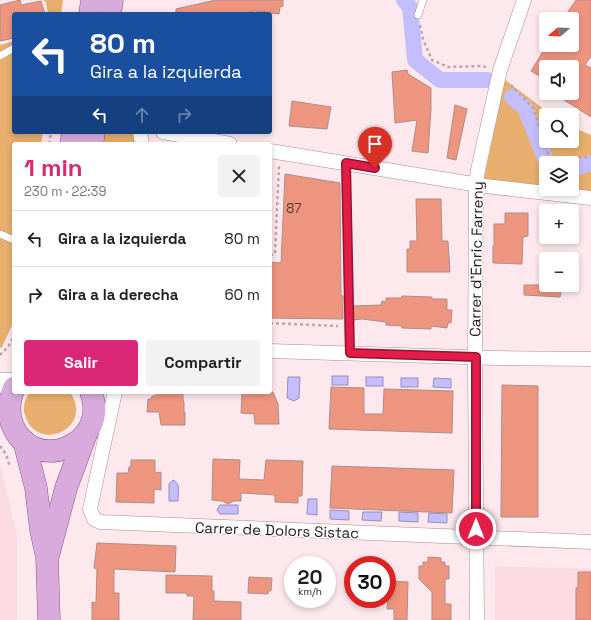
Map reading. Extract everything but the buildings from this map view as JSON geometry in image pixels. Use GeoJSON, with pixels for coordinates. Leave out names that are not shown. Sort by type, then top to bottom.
{"type":"FeatureCollection","features":[{"type":"Feature","properties":{"kind":"main road"},"geometry":{"type":"LineString","coordinates":[[90,12],[92,0]]}},
{"type":"Feature","properties":{"kind":"main road"},"geometry":{"type":"LineString","coordinates":[[110,12],[112,0]]}},
{"type":"Feature","properties":{"kind":"main road"},"geometry":{"type":"LineString","coordinates":[[12,393],[9,409],[13,432],[36,488],[41,530],[47,557],[49,620]]}},
{"type":"Feature","properties":{"kind":"main road"},"geometry":{"type":"LineString","coordinates":[[47,557],[66,488],[90,426],[94,404],[92,394]]}},
{"type":"Feature","properties":{"kind":"main road"},"geometry":{"type":"LineString","coordinates":[[13,432],[34,447],[44,450],[61,450],[76,443],[90,426]]}},
{"type":"Feature","properties":{"kind":"street"},"geometry":{"type":"LineString","coordinates":[[117,0],[120,12]]}},
{"type":"Feature","properties":{"kind":"street","name":"Carrer d'Enric Farreny"},"geometry":{"type":"LineString","coordinates":[[477,620],[476,184],[478,170],[524,0]]}},
{"type":"Feature","properties":{"kind":"street"},"geometry":{"type":"LineString","coordinates":[[174,134],[219,142]]}},
{"type":"Feature","properties":{"kind":"street"},"geometry":{"type":"LineString","coordinates":[[272,151],[476,184],[591,198]]}},
{"type":"Feature","properties":{"kind":"street"},"geometry":{"type":"LineString","coordinates":[[272,351],[591,359]]}},
{"type":"Feature","properties":{"kind":"street"},"geometry":{"type":"LineString","coordinates":[[0,383],[12,383]]}},
{"type":"Feature","properties":{"kind":"street"},"geometry":{"type":"LineString","coordinates":[[90,426],[107,394]]}},
{"type":"Feature","properties":{"kind":"street","name":"Carrer de Dolors Sistac"},"geometry":{"type":"LineString","coordinates":[[115,394],[90,509],[94,519],[100,522],[591,542]]}},
{"type":"Feature","properties":{"kind":"lane"},"geometry":{"type":"LineString","coordinates":[[418,15],[423,0]]}},
{"type":"Feature","properties":{"kind":"lane"},"geometry":{"type":"LineString","coordinates":[[0,56],[12,49]]}},
{"type":"Feature","properties":{"kind":"lane"},"geometry":{"type":"LineString","coordinates":[[346,163],[350,353]]}},
{"type":"Feature","properties":{"kind":"lane"},"geometry":{"type":"LineString","coordinates":[[0,234],[12,239]]}},
{"type":"Feature","properties":{"kind":"path"},"geometry":{"type":"LineString","coordinates":[[418,15],[423,39],[432,60],[448,67],[481,66],[503,75],[533,108],[547,152],[557,162],[571,158],[591,157]]}},
{"type":"Feature","properties":{"kind":"path"},"geometry":{"type":"LineString","coordinates":[[272,254],[275,254],[279,162]]}},
{"type":"Feature","properties":{"kind":"path"},"geometry":{"type":"LineString","coordinates":[[272,323],[349,326]]}},
{"type":"Feature","properties":{"kind":"path"},"geometry":{"type":"LineString","coordinates":[[0,355],[8,347],[12,340]]}},
{"type":"Feature","properties":{"kind":"shaded area"},"geometry":{"type":"Polygon","coordinates":[[[43,0],[63,0],[61,12],[48,12],[46,2],[43,0]]]}},
{"type":"Feature","properties":{"kind":"shaded area"},"geometry":{"type":"Polygon","coordinates":[[[12,42],[12,134],[43,134],[41,142],[12,142],[12,325],[2,347],[0,348],[0,45],[12,42]]]}},
{"type":"Feature","properties":{"kind":"shaded area"},"geometry":{"type":"Polygon","coordinates":[[[505,80],[543,108],[539,108],[539,148],[579,148],[579,130],[591,135],[591,196],[579,195],[579,156],[539,156],[539,190],[483,183],[505,80]]]}},
{"type":"Feature","properties":{"kind":"shaded area"},"geometry":{"type":"Polygon","coordinates":[[[102,134],[136,134],[138,142],[100,142],[102,134]]]}},
{"type":"Feature","properties":{"kind":"shaded area"},"geometry":{"type":"Polygon","coordinates":[[[332,376],[348,376],[348,385],[332,385],[332,376]]]}},
{"type":"Feature","properties":{"kind":"shaded area"},"geometry":{"type":"Polygon","coordinates":[[[288,377],[300,377],[299,398],[294,401],[287,398],[288,377]]]}},
{"type":"Feature","properties":{"kind":"shaded area"},"geometry":{"type":"Polygon","coordinates":[[[366,377],[383,377],[383,386],[366,386],[366,377]]]}},
{"type":"Feature","properties":{"kind":"shaded area"},"geometry":{"type":"Polygon","coordinates":[[[401,378],[418,378],[418,387],[401,387],[401,378]]]}},
{"type":"Feature","properties":{"kind":"shaded area"},"geometry":{"type":"Polygon","coordinates":[[[434,378],[451,379],[451,388],[433,387],[434,378]]]}},
{"type":"Feature","properties":{"kind":"shaded area"},"geometry":{"type":"Polygon","coordinates":[[[29,394],[71,394],[76,405],[75,417],[70,426],[61,432],[51,435],[40,433],[31,427],[25,415],[25,400],[29,394]]]}},
{"type":"Feature","properties":{"kind":"shaded area"},"geometry":{"type":"Polygon","coordinates":[[[0,465],[17,535],[17,620],[0,620],[0,465]]]}},
{"type":"Feature","properties":{"kind":"shaded area"},"geometry":{"type":"Polygon","coordinates":[[[173,480],[176,481],[178,486],[178,501],[169,501],[169,484],[173,480]]]}},
{"type":"Feature","properties":{"kind":"shaded area"},"geometry":{"type":"Polygon","coordinates":[[[308,499],[317,499],[317,515],[307,514],[308,499]]]}},
{"type":"Feature","properties":{"kind":"shaded area"},"geometry":{"type":"Polygon","coordinates":[[[220,505],[238,505],[238,514],[220,514],[217,510],[220,505]]]}},
{"type":"Feature","properties":{"kind":"shaded area"},"geometry":{"type":"Polygon","coordinates":[[[330,510],[349,511],[349,520],[330,519],[330,510]]]}},
{"type":"Feature","properties":{"kind":"shaded area"},"geometry":{"type":"Polygon","coordinates":[[[363,512],[382,512],[381,521],[362,520],[363,512]]]}},
{"type":"Feature","properties":{"kind":"shaded area"},"geometry":{"type":"Polygon","coordinates":[[[399,512],[418,513],[418,522],[399,521],[399,512]]]}},
{"type":"Feature","properties":{"kind":"shaded area"},"geometry":{"type":"Polygon","coordinates":[[[429,513],[447,514],[447,523],[428,522],[429,513]]]}},
{"type":"Feature","properties":{"kind":"shaded area"},"geometry":{"type":"Polygon","coordinates":[[[495,566],[591,569],[591,620],[495,620],[495,566]]]}},
{"type":"Feature","properties":{"kind":"waterway"},"geometry":{"type":"LineString","coordinates":[[404,0],[410,7],[415,60],[440,80],[487,80]]}},
{"type":"Feature","properties":{"kind":"waterway"},"geometry":{"type":"LineString","coordinates":[[512,97],[525,108],[544,156]]}},
{"type":"Feature","properties":{"kind":"waterway"},"geometry":{"type":"LineString","coordinates":[[579,167],[591,163]]}},
{"type":"Feature","properties":{"kind":"route"},"geometry":{"type":"LineString","coordinates":[[375,168],[346,163],[350,353],[476,357],[476,529]]}}]}
